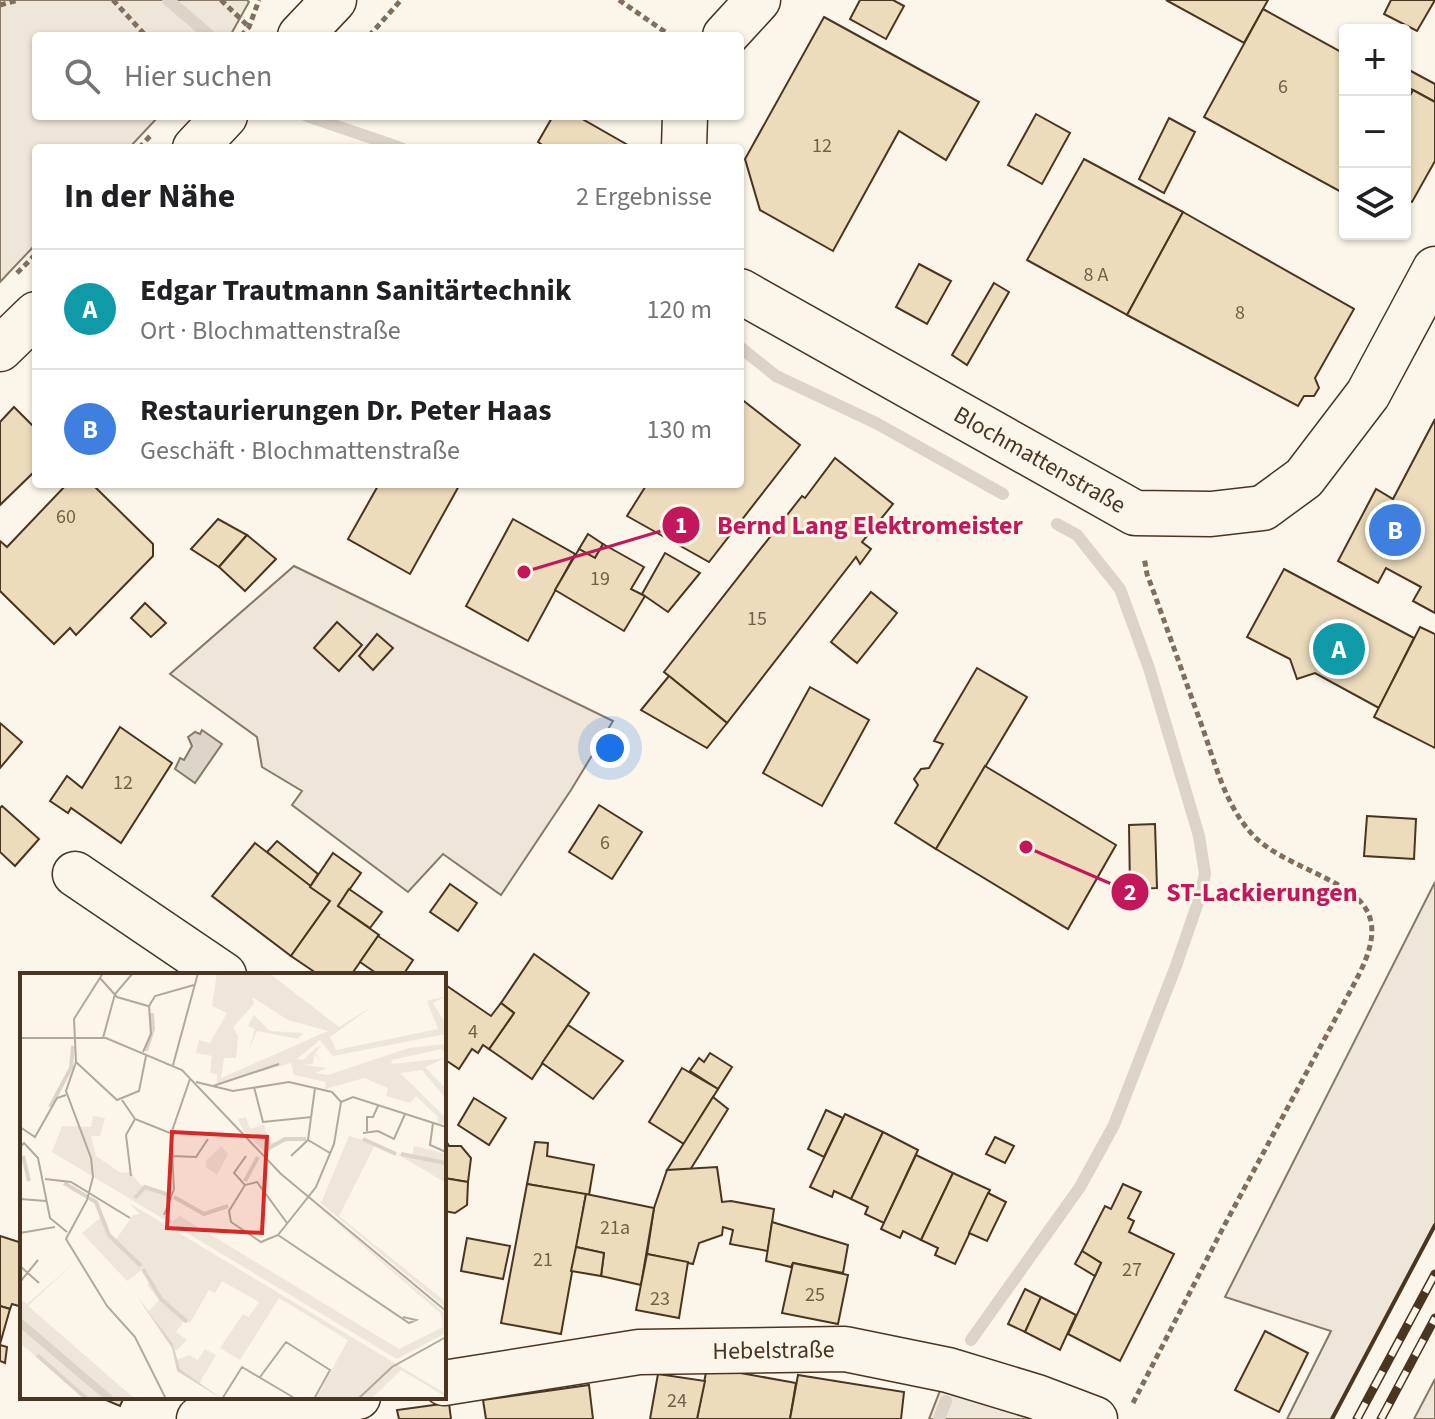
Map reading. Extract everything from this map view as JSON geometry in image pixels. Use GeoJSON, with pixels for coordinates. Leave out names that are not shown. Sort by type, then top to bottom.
{"type":"FeatureCollection","features":[{"type":"Feature","properties":{"kind":"street"},"geometry":{"type":"LineString","coordinates":[[304,32],[334,0]]}},
{"type":"Feature","properties":{"kind":"street"},"geometry":{"type":"LineString","coordinates":[[729,32],[758,0]]}},
{"type":"Feature","properties":{"kind":"street"},"geometry":{"type":"LineString","coordinates":[[199,144],[221,120]]}},
{"type":"Feature","properties":{"kind":"street"},"geometry":{"type":"LineString","coordinates":[[684,144],[685,120]]}},
{"type":"Feature","properties":{"kind":"street","name":"Blochmattenstraße"},"geometry":{"type":"LineString","coordinates":[[744,293],[1135,513],[1211,514],[1263,508],[1304,478],[1368,394],[1435,269]]}},
{"type":"Feature","properties":{"kind":"street"},"geometry":{"type":"LineString","coordinates":[[0,349],[32,318]]}},
{"type":"Feature","properties":{"kind":"street"},"geometry":{"type":"LineString","coordinates":[[75,874],[221,973]]}},
{"type":"Feature","properties":{"kind":"street","name":"Hebelstraße"},"geometry":{"type":"LineString","coordinates":[[446,1383],[639,1352],[845,1349],[948,1370],[1037,1397],[1113,1412]]}},
{"type":"Feature","properties":{"kind":"street"},"geometry":{"type":"LineString","coordinates":[[199,1419],[341,1399]]}},
{"type":"Feature","properties":{"kind":"path"},"geometry":{"type":"LineString","coordinates":[[0,5],[18,0]]}},
{"type":"Feature","properties":{"kind":"path"},"geometry":{"type":"LineString","coordinates":[[113,0],[142,32]]}},
{"type":"Feature","properties":{"kind":"path"},"geometry":{"type":"LineString","coordinates":[[221,0],[249,27]]}},
{"type":"Feature","properties":{"kind":"path"},"geometry":{"type":"LineString","coordinates":[[245,32],[259,0]]}},
{"type":"Feature","properties":{"kind":"path"},"geometry":{"type":"LineString","coordinates":[[373,32],[401,0]]}},
{"type":"Feature","properties":{"kind":"path"},"geometry":{"type":"LineString","coordinates":[[619,0],[665,32]]}},
{"type":"Feature","properties":{"kind":"path"},"geometry":{"type":"LineString","coordinates":[[1113,1412],[1224,1226],[1353,986],[1367,958],[1372,933],[1365,907],[1346,890],[1274,852],[1254,836],[1237,816],[1214,762],[1147,574],[1135,513]]}},
{"type":"Feature","properties":{"kind":"shaded area"},"geometry":{"type":"Polygon","coordinates":[[[0,0],[247,0],[249,2],[232,32],[32,32],[32,120],[155,120],[133,144],[32,144],[32,248],[0,282],[0,0]]]}},
{"type":"Feature","properties":{"kind":"shaded area"},"geometry":{"type":"Polygon","coordinates":[[[294,566],[613,721],[501,895],[443,854],[408,892],[292,805],[302,791],[262,767],[257,737],[170,674],[294,566]]]}},
{"type":"Feature","properties":{"kind":"shaded area"},"geometry":{"type":"Polygon","coordinates":[[[202,730],[222,744],[195,783],[175,769],[180,758],[184,760],[192,746],[188,737],[195,732],[200,734],[202,730]]]}},
{"type":"Feature","properties":{"kind":"shaded area"},"geometry":{"type":"Polygon","coordinates":[[[1435,882],[1435,1225],[1332,1419],[1287,1419],[1331,1331],[1225,1297],[1435,882]]]}},
{"type":"Feature","properties":{"kind":"shaded area"},"geometry":{"type":"Polygon","coordinates":[[[948,1370],[1095,1419],[929,1419],[948,1370]]]}},
{"type":"Feature","properties":{"kind":"shaded area"},"geometry":{"type":"Polygon","coordinates":[[[1435,1379],[1435,1419],[1414,1419],[1435,1379]]]}},
{"type":"Feature","properties":{"kind":"building"},"geometry":{"type":"Polygon","coordinates":[[[860,0],[893,0],[904,6],[886,39],[850,19],[860,0]]]}},
{"type":"Feature","properties":{"kind":"building"},"geometry":{"type":"Polygon","coordinates":[[[1166,0],[1268,0],[1244,43],[1166,0]]]}},
{"type":"Feature","properties":{"kind":"building"},"geometry":{"type":"Polygon","coordinates":[[[1391,0],[1435,0],[1417,31],[1411,28],[1411,24],[1403,24],[1384,14],[1391,0]]]}},
{"type":"Feature","properties":{"kind":"building"},"geometry":{"type":"Polygon","coordinates":[[[1263,9],[1339,51],[1339,191],[1204,117],[1263,9]]]}},
{"type":"Feature","properties":{"kind":"building"},"geometry":{"type":"Polygon","coordinates":[[[824,17],[979,102],[946,160],[899,131],[833,251],[760,210],[745,159],[824,17]]]}},
{"type":"Feature","properties":{"kind":"building"},"geometry":{"type":"Polygon","coordinates":[[[1411,71],[1435,84],[1435,102],[1411,89],[1411,71]]]}},
{"type":"Feature","properties":{"kind":"building"},"geometry":{"type":"Polygon","coordinates":[[[1413,90],[1435,102],[1435,161],[1412,202],[1411,201],[1413,90]]]}},
{"type":"Feature","properties":{"kind":"building"},"geometry":{"type":"Polygon","coordinates":[[[1036,114],[1070,133],[1042,184],[1008,165],[1036,114]]]}},
{"type":"Feature","properties":{"kind":"building"},"geometry":{"type":"Polygon","coordinates":[[[1169,118],[1195,132],[1164,193],[1139,179],[1169,118]]]}},
{"type":"Feature","properties":{"kind":"building"},"geometry":{"type":"Polygon","coordinates":[[[551,120],[584,120],[626,144],[541,144],[538,142],[551,120]]]}},
{"type":"Feature","properties":{"kind":"building"},"geometry":{"type":"Polygon","coordinates":[[[1084,159],[1183,212],[1127,315],[1027,260],[1084,159]]]}},
{"type":"Feature","properties":{"kind":"building"},"geometry":{"type":"Polygon","coordinates":[[[1183,212],[1354,309],[1315,378],[1319,388],[1314,396],[1304,396],[1298,406],[1127,315],[1183,212]]]}},
{"type":"Feature","properties":{"kind":"building"},"geometry":{"type":"Polygon","coordinates":[[[919,264],[951,281],[927,324],[896,307],[919,264]]]}},
{"type":"Feature","properties":{"kind":"building"},"geometry":{"type":"Polygon","coordinates":[[[994,283],[1009,292],[967,365],[952,355],[994,283]]]}},
{"type":"Feature","properties":{"kind":"building"},"geometry":{"type":"Polygon","coordinates":[[[744,401],[800,445],[709,562],[627,516],[644,488],[744,488],[744,401]]]}},
{"type":"Feature","properties":{"kind":"building"},"geometry":{"type":"Polygon","coordinates":[[[14,407],[32,425],[32,474],[0,505],[0,422],[14,407]]]}},
{"type":"Feature","properties":{"kind":"building"},"geometry":{"type":"Polygon","coordinates":[[[1435,419],[1435,613],[1413,601],[1421,587],[1386,568],[1378,583],[1338,561],[1376,489],[1393,499],[1435,419]]]}},
{"type":"Feature","properties":{"kind":"building"},"geometry":{"type":"Polygon","coordinates":[[[835,458],[893,504],[862,542],[871,549],[860,564],[856,557],[727,723],[664,672],[835,458]]]}},
{"type":"Feature","properties":{"kind":"building"},"geometry":{"type":"Polygon","coordinates":[[[63,488],[96,488],[153,544],[153,556],[76,635],[70,628],[54,644],[0,591],[0,541],[7,547],[63,488]]]}},
{"type":"Feature","properties":{"kind":"building"},"geometry":{"type":"Polygon","coordinates":[[[377,488],[458,488],[410,574],[348,539],[377,488]]]}},
{"type":"Feature","properties":{"kind":"building"},"geometry":{"type":"Polygon","coordinates":[[[218,519],[247,535],[219,567],[191,549],[218,519]]]}},
{"type":"Feature","properties":{"kind":"building"},"geometry":{"type":"Polygon","coordinates":[[[513,519],[575,554],[528,641],[466,606],[513,519]]]}},
{"type":"Feature","properties":{"kind":"building"},"geometry":{"type":"Polygon","coordinates":[[[588,534],[603,544],[595,558],[579,549],[588,534]]]}},
{"type":"Feature","properties":{"kind":"building"},"geometry":{"type":"Polygon","coordinates":[[[247,535],[276,559],[245,591],[219,567],[247,535]]]}},
{"type":"Feature","properties":{"kind":"building"},"geometry":{"type":"Polygon","coordinates":[[[603,544],[644,567],[631,589],[645,596],[624,631],[555,590],[579,549],[595,558],[603,544]]]}},
{"type":"Feature","properties":{"kind":"building"},"geometry":{"type":"Polygon","coordinates":[[[665,553],[700,573],[668,612],[642,594],[665,553]]]}},
{"type":"Feature","properties":{"kind":"building"},"geometry":{"type":"Polygon","coordinates":[[[1284,569],[1414,638],[1379,708],[1315,673],[1297,679],[1290,659],[1247,637],[1284,569]]]}},
{"type":"Feature","properties":{"kind":"building"},"geometry":{"type":"Polygon","coordinates":[[[871,592],[897,613],[857,663],[831,642],[871,592]]]}},
{"type":"Feature","properties":{"kind":"building"},"geometry":{"type":"Polygon","coordinates":[[[145,603],[166,623],[151,637],[131,618],[145,603]]]}},
{"type":"Feature","properties":{"kind":"building"},"geometry":{"type":"Polygon","coordinates":[[[337,622],[362,645],[339,671],[314,648],[337,622]]]}},
{"type":"Feature","properties":{"kind":"building"},"geometry":{"type":"Polygon","coordinates":[[[1420,627],[1435,634],[1435,748],[1374,717],[1420,627]]]}},
{"type":"Feature","properties":{"kind":"building"},"geometry":{"type":"Polygon","coordinates":[[[377,634],[393,648],[373,670],[359,656],[377,634]]]}},
{"type":"Feature","properties":{"kind":"building"},"geometry":{"type":"Polygon","coordinates":[[[977,668],[1027,697],[936,849],[895,823],[918,785],[914,779],[921,769],[929,768],[943,744],[934,741],[977,668]]]}},
{"type":"Feature","properties":{"kind":"building"},"geometry":{"type":"Polygon","coordinates":[[[669,676],[727,723],[707,748],[641,710],[669,676]]]}},
{"type":"Feature","properties":{"kind":"building"},"geometry":{"type":"Polygon","coordinates":[[[810,687],[869,720],[822,806],[763,773],[810,687]]]}},
{"type":"Feature","properties":{"kind":"building"},"geometry":{"type":"Polygon","coordinates":[[[0,723],[22,742],[0,768],[0,723]]]}},
{"type":"Feature","properties":{"kind":"building"},"geometry":{"type":"Polygon","coordinates":[[[120,727],[172,763],[121,843],[71,808],[68,813],[50,801],[67,776],[82,788],[120,727]]]}},
{"type":"Feature","properties":{"kind":"building"},"geometry":{"type":"Polygon","coordinates":[[[985,766],[1116,845],[1068,929],[936,849],[985,766]]]}},
{"type":"Feature","properties":{"kind":"building"},"geometry":{"type":"Polygon","coordinates":[[[599,805],[642,832],[612,879],[569,852],[599,805]]]}},
{"type":"Feature","properties":{"kind":"building"},"geometry":{"type":"Polygon","coordinates":[[[2,806],[39,839],[15,866],[0,852],[2,806]]]}},
{"type":"Feature","properties":{"kind":"building"},"geometry":{"type":"Polygon","coordinates":[[[1367,816],[1416,819],[1414,859],[1364,856],[1367,816]]]}},
{"type":"Feature","properties":{"kind":"building"},"geometry":{"type":"Polygon","coordinates":[[[1155,824],[1157,888],[1130,889],[1129,825],[1155,824]]]}},
{"type":"Feature","properties":{"kind":"building"},"geometry":{"type":"Polygon","coordinates":[[[277,841],[318,874],[310,887],[267,852],[277,841]]]}},
{"type":"Feature","properties":{"kind":"building"},"geometry":{"type":"Polygon","coordinates":[[[255,843],[330,901],[291,956],[212,896],[255,843]]]}},
{"type":"Feature","properties":{"kind":"building"},"geometry":{"type":"Polygon","coordinates":[[[333,853],[361,873],[338,906],[379,935],[352,973],[316,973],[291,956],[330,901],[310,887],[333,853]]]}},
{"type":"Feature","properties":{"kind":"building"},"geometry":{"type":"Polygon","coordinates":[[[450,884],[477,903],[458,931],[430,912],[450,884]]]}},
{"type":"Feature","properties":{"kind":"building"},"geometry":{"type":"Polygon","coordinates":[[[349,889],[382,912],[370,928],[338,906],[349,889]]]}},
{"type":"Feature","properties":{"kind":"building"},"geometry":{"type":"Polygon","coordinates":[[[378,936],[413,960],[404,973],[376,973],[360,962],[378,936]]]}},
{"type":"Feature","properties":{"kind":"building"},"geometry":{"type":"Polygon","coordinates":[[[534,954],[589,993],[532,1079],[489,1049],[514,1013],[501,1003],[534,954]]]}},
{"type":"Feature","properties":{"kind":"building"},"geometry":{"type":"Polygon","coordinates":[[[446,987],[491,1016],[501,1003],[514,1013],[489,1049],[483,1045],[478,1053],[472,1049],[459,1069],[446,1060],[446,987]]]}},
{"type":"Feature","properties":{"kind":"building"},"geometry":{"type":"Polygon","coordinates":[[[568,1025],[623,1061],[593,1099],[542,1063],[568,1025]]]}},
{"type":"Feature","properties":{"kind":"building"},"geometry":{"type":"Polygon","coordinates":[[[710,1053],[732,1067],[718,1089],[690,1071],[699,1058],[704,1062],[710,1053]]]}},
{"type":"Feature","properties":{"kind":"building"},"geometry":{"type":"Polygon","coordinates":[[[682,1068],[718,1089],[684,1144],[649,1122],[682,1068]]]}},
{"type":"Feature","properties":{"kind":"building"},"geometry":{"type":"Polygon","coordinates":[[[713,1097],[728,1109],[690,1170],[667,1170],[713,1097]]]}},
{"type":"Feature","properties":{"kind":"building"},"geometry":{"type":"Polygon","coordinates":[[[474,1098],[506,1118],[489,1145],[458,1125],[474,1098]]]}},
{"type":"Feature","properties":{"kind":"building"},"geometry":{"type":"Polygon","coordinates":[[[826,1110],[843,1118],[824,1157],[808,1149],[826,1110]]]}},
{"type":"Feature","properties":{"kind":"building"},"geometry":{"type":"Polygon","coordinates":[[[845,1114],[883,1132],[851,1199],[834,1191],[832,1197],[810,1187],[845,1114]]]}},
{"type":"Feature","properties":{"kind":"building"},"geometry":{"type":"Polygon","coordinates":[[[883,1132],[918,1150],[884,1223],[865,1214],[868,1207],[851,1199],[883,1132]]]}},
{"type":"Feature","properties":{"kind":"building"},"geometry":{"type":"Polygon","coordinates":[[[995,1137],[1014,1146],[1005,1163],[986,1154],[995,1137]]]}},
{"type":"Feature","properties":{"kind":"building"},"geometry":{"type":"Polygon","coordinates":[[[446,1141],[449,1146],[461,1146],[471,1158],[468,1182],[446,1178],[446,1141]]]}},
{"type":"Feature","properties":{"kind":"building"},"geometry":{"type":"Polygon","coordinates":[[[535,1142],[548,1143],[547,1156],[594,1165],[589,1195],[527,1184],[535,1142]]]}},
{"type":"Feature","properties":{"kind":"building"},"geometry":{"type":"Polygon","coordinates":[[[916,1155],[953,1173],[921,1240],[903,1231],[900,1238],[881,1229],[916,1155]]]}},
{"type":"Feature","properties":{"kind":"building"},"geometry":{"type":"Polygon","coordinates":[[[717,1167],[722,1202],[774,1209],[768,1251],[730,1244],[733,1230],[723,1227],[722,1235],[699,1243],[693,1264],[647,1254],[654,1208],[667,1170],[717,1167]]]}},
{"type":"Feature","properties":{"kind":"building"},"geometry":{"type":"Polygon","coordinates":[[[953,1173],[990,1190],[955,1264],[935,1255],[938,1248],[921,1240],[953,1173]]]}},
{"type":"Feature","properties":{"kind":"building"},"geometry":{"type":"Polygon","coordinates":[[[446,1178],[468,1182],[467,1205],[455,1213],[446,1211],[446,1178]]]}},
{"type":"Feature","properties":{"kind":"building"},"geometry":{"type":"Polygon","coordinates":[[[527,1184],[586,1194],[561,1334],[501,1323],[527,1184]]]}},
{"type":"Feature","properties":{"kind":"building"},"geometry":{"type":"Polygon","coordinates":[[[1123,1184],[1141,1192],[1128,1218],[1134,1221],[1129,1232],[1174,1254],[1120,1361],[1068,1334],[1101,1263],[1082,1251],[1105,1206],[1111,1209],[1123,1184]]]}},
{"type":"Feature","properties":{"kind":"building"},"geometry":{"type":"Polygon","coordinates":[[[988,1193],[1006,1202],[987,1241],[969,1233],[988,1193]]]}},
{"type":"Feature","properties":{"kind":"building"},"geometry":{"type":"Polygon","coordinates":[[[586,1194],[654,1208],[641,1285],[601,1276],[604,1253],[576,1247],[586,1194]]]}},
{"type":"Feature","properties":{"kind":"building"},"geometry":{"type":"Polygon","coordinates":[[[772,1222],[848,1245],[843,1273],[766,1261],[772,1222]]]}},
{"type":"Feature","properties":{"kind":"building"},"geometry":{"type":"Polygon","coordinates":[[[0,1236],[20,1242],[20,1306],[12,1304],[10,1309],[0,1306],[0,1236]]]}},
{"type":"Feature","properties":{"kind":"building"},"geometry":{"type":"Polygon","coordinates":[[[467,1238],[510,1246],[503,1279],[461,1271],[467,1238]]]}},
{"type":"Feature","properties":{"kind":"building"},"geometry":{"type":"Polygon","coordinates":[[[576,1247],[604,1253],[601,1276],[571,1271],[576,1247]]]}},
{"type":"Feature","properties":{"kind":"building"},"geometry":{"type":"Polygon","coordinates":[[[1082,1251],[1101,1263],[1095,1276],[1075,1264],[1082,1251]]]}},
{"type":"Feature","properties":{"kind":"building"},"geometry":{"type":"Polygon","coordinates":[[[647,1254],[688,1262],[679,1318],[636,1310],[647,1254]]]}},
{"type":"Feature","properties":{"kind":"building"},"geometry":{"type":"Polygon","coordinates":[[[793,1263],[848,1275],[838,1324],[782,1313],[793,1263]]]}},
{"type":"Feature","properties":{"kind":"building"},"geometry":{"type":"Polygon","coordinates":[[[1025,1289],[1041,1297],[1025,1332],[1008,1324],[1025,1289]]]}},
{"type":"Feature","properties":{"kind":"building"},"geometry":{"type":"Polygon","coordinates":[[[1041,1297],[1076,1315],[1060,1350],[1025,1332],[1041,1297]]]}},
{"type":"Feature","properties":{"kind":"building"},"geometry":{"type":"Polygon","coordinates":[[[0,1306],[10,1309],[0,1344],[0,1306]]]}},
{"type":"Feature","properties":{"kind":"building"},"geometry":{"type":"Polygon","coordinates":[[[1265,1331],[1308,1353],[1279,1412],[1235,1390],[1265,1331]]]}},
{"type":"Feature","properties":{"kind":"building"},"geometry":{"type":"Polygon","coordinates":[[[0,1345],[7,1347],[5,1363],[0,1361],[0,1345]]]}},
{"type":"Feature","properties":{"kind":"building"},"geometry":{"type":"Polygon","coordinates":[[[707,1367],[796,1383],[790,1419],[697,1419],[707,1367]]]}},
{"type":"Feature","properties":{"kind":"building"},"geometry":{"type":"Polygon","coordinates":[[[658,1374],[705,1381],[697,1419],[650,1419],[658,1374]]]}},
{"type":"Feature","properties":{"kind":"building"},"geometry":{"type":"Polygon","coordinates":[[[798,1375],[904,1392],[901,1419],[790,1419],[798,1375]]]}},
{"type":"Feature","properties":{"kind":"building"},"geometry":{"type":"Polygon","coordinates":[[[589,1385],[593,1419],[486,1419],[483,1400],[589,1385]]]}},
{"type":"Feature","properties":{"kind":"building"},"geometry":{"type":"Polygon","coordinates":[[[104,1399],[123,1399],[120,1406],[104,1399]]]}},
{"type":"Feature","properties":{"kind":"building"},"geometry":{"type":"Polygon","coordinates":[[[449,1403],[451,1419],[399,1419],[397,1410],[449,1403]]]}},
{"type":"Feature","properties":{"kind":"waterway"},"geometry":{"type":"LineString","coordinates":[[168,0],[206,32]]}},
{"type":"Feature","properties":{"kind":"waterway"},"geometry":{"type":"LineString","coordinates":[[319,120],[389,144]]}},
{"type":"Feature","properties":{"kind":"waterway"},"geometry":{"type":"LineString","coordinates":[[744,350],[776,376],[876,423],[1003,494]]}},
{"type":"Feature","properties":{"kind":"waterway"},"geometry":{"type":"LineString","coordinates":[[971,1340],[1080,1187],[1114,1125],[1176,966],[1205,874],[1199,836],[1149,668],[1120,589],[1077,535],[1057,524]]}},
{"type":"Feature","properties":{"kind":"waterway"},"geometry":{"type":"LineString","coordinates":[[939,1419],[946,1401]]}},
{"type":"Feature","properties":{"kind":"railway"},"geometry":{"type":"LineString","coordinates":[[1357,1419],[1435,1274]]}},
{"type":"Feature","properties":{"kind":"railway"},"geometry":{"type":"LineString","coordinates":[[1381,1419],[1435,1318]]}},
{"type":"Feature","properties":{"kind":"wall"},"geometry":{"type":"LineString","coordinates":[[1332,1419],[1435,1225]]}},
{"type":"Feature","properties":{"kind":"place","name":"Restaurierungen Dr. Peter Haas"},"geometry":{"type":"Point","coordinates":[1395,530]}},
{"type":"Feature","properties":{"kind":"place","name":"Bernd Lang Elektromeister"},"geometry":{"type":"Point","coordinates":[524,572]}},
{"type":"Feature","properties":{"kind":"place","name":"Edgar Trautmann Sanitärtechnik"},"geometry":{"type":"Point","coordinates":[1339,649]}},
{"type":"Feature","properties":{"kind":"place","name":"ST-Lackierungen"},"geometry":{"type":"Point","coordinates":[1026,847]}}]}
